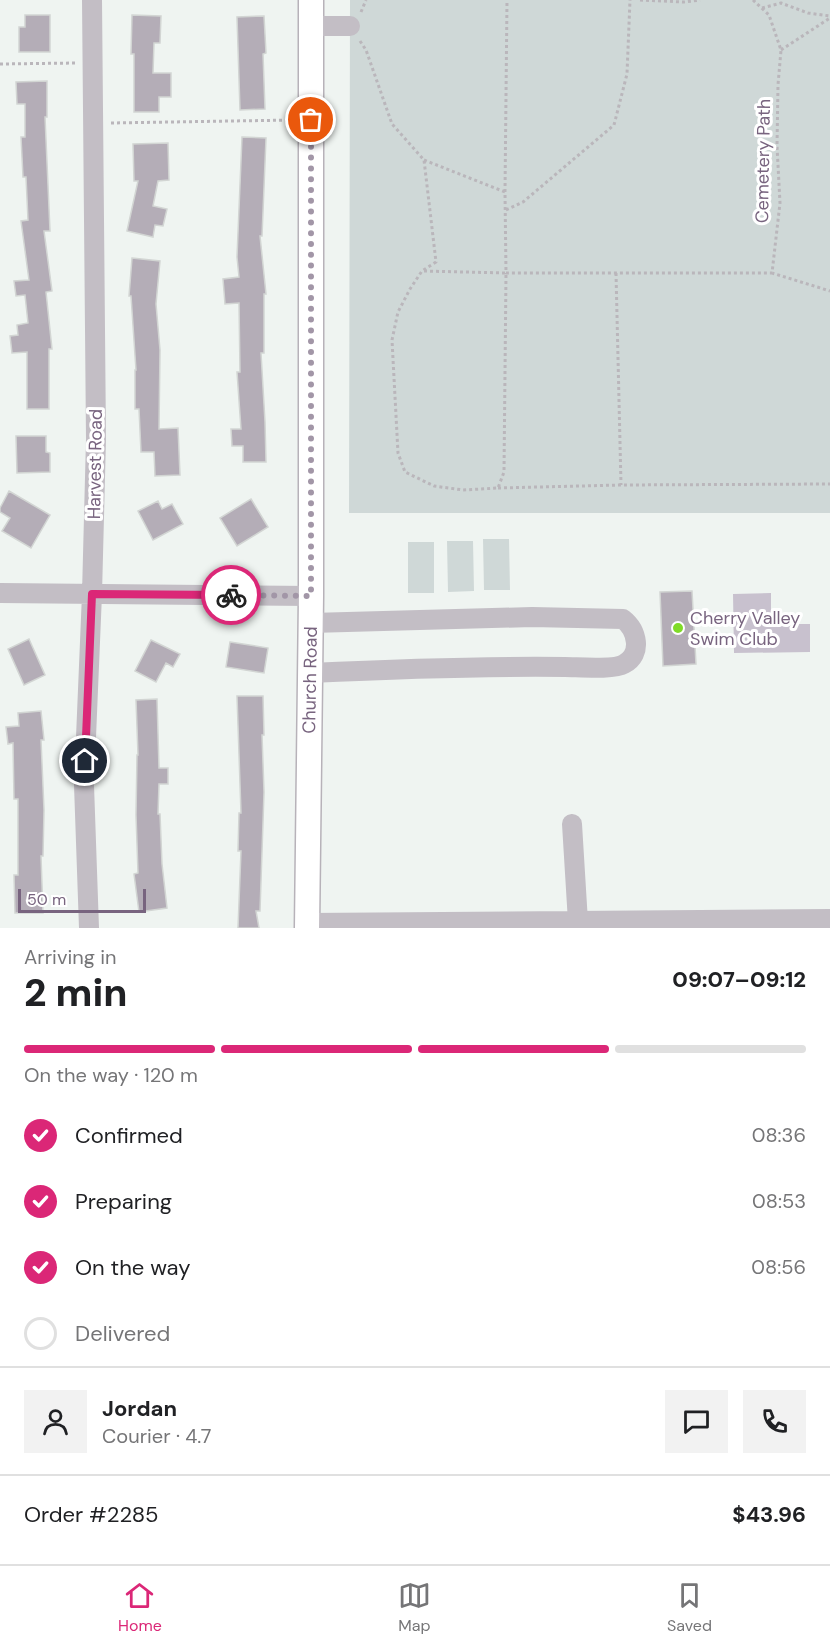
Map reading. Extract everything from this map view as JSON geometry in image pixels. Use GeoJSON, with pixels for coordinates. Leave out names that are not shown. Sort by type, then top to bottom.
{"type":"FeatureCollection","features":[{"type":"Feature","properties":{"kind":"main road","name":"Church Road"},"geometry":{"type":"LineString","coordinates":[[307,926],[311,623],[311,0]]}},
{"type":"Feature","properties":{"kind":"street","name":"Harvest Road"},"geometry":{"type":"LineString","coordinates":[[89,928],[84,785],[96,439],[92,0]]}},
{"type":"Feature","properties":{"kind":"street"},"geometry":{"type":"LineString","coordinates":[[311,26],[350,26]]}},
{"type":"Feature","properties":{"kind":"street"},"geometry":{"type":"LineString","coordinates":[[0,593],[311,596]]}},
{"type":"Feature","properties":{"kind":"street"},"geometry":{"type":"LineString","coordinates":[[310,674],[444,667],[622,665],[633,657],[636,643],[634,633],[623,619],[532,617],[311,623]]}},
{"type":"Feature","properties":{"kind":"street"},"geometry":{"type":"LineString","coordinates":[[572,824],[578,922]]}},
{"type":"Feature","properties":{"kind":"street"},"geometry":{"type":"LineString","coordinates":[[307,926],[830,919]]}},
{"type":"Feature","properties":{"kind":"path"},"geometry":{"type":"LineString","coordinates":[[366,0],[361,12],[350,26],[366,50],[392,124],[424,160],[505,192]]}},
{"type":"Feature","properties":{"kind":"path"},"geometry":{"type":"LineString","coordinates":[[498,488],[504,472],[507,0]]}},
{"type":"Feature","properties":{"kind":"path"},"geometry":{"type":"LineString","coordinates":[[506,210],[523,202],[614,125],[627,74],[630,0]]}},
{"type":"Feature","properties":{"kind":"path"},"geometry":{"type":"LineString","coordinates":[[640,0],[684,2],[700,0]]}},
{"type":"Feature","properties":{"kind":"path","name":"Cemetery Path"},"geometry":{"type":"LineString","coordinates":[[753,0],[769,15],[781,50],[777,146],[780,203],[772,273]]}},
{"type":"Feature","properties":{"kind":"path"},"geometry":{"type":"LineString","coordinates":[[762,9],[781,3],[808,13],[830,17]]}},
{"type":"Feature","properties":{"kind":"path"},"geometry":{"type":"LineString","coordinates":[[781,50],[830,17]]}},
{"type":"Feature","properties":{"kind":"path"},"geometry":{"type":"LineString","coordinates":[[0,64],[93,62]]}},
{"type":"Feature","properties":{"kind":"path"},"geometry":{"type":"LineString","coordinates":[[94,123],[311,120]]}},
{"type":"Feature","properties":{"kind":"path"},"geometry":{"type":"LineString","coordinates":[[424,160],[436,262],[422,271],[398,312],[392,340],[398,453],[405,472],[434,486],[463,490],[621,485],[830,484]]}},
{"type":"Feature","properties":{"kind":"path"},"geometry":{"type":"LineString","coordinates":[[422,271],[772,273],[830,291]]}},
{"type":"Feature","properties":{"kind":"path"},"geometry":{"type":"LineString","coordinates":[[616,273],[621,485]]}},
{"type":"Feature","properties":{"kind":"shaded area"},"geometry":{"type":"Polygon","coordinates":[[[350,0],[830,0],[830,513],[349,513],[350,0]]]}},
{"type":"Feature","properties":{"kind":"shaded area"},"geometry":{"type":"Polygon","coordinates":[[[483,539],[509,539],[510,590],[484,590],[483,539]]]}},
{"type":"Feature","properties":{"kind":"shaded area"},"geometry":{"type":"Polygon","coordinates":[[[447,541],[473,541],[474,591],[448,592],[447,541]]]}},
{"type":"Feature","properties":{"kind":"shaded area"},"geometry":{"type":"Polygon","coordinates":[[[408,542],[434,542],[434,593],[408,593],[408,542]]]}},
{"type":"Feature","properties":{"kind":"shaded area"},"geometry":{"type":"Polygon","coordinates":[[[771,593],[771,624],[810,624],[810,652],[734,653],[733,594],[771,593]]]}},
{"type":"Feature","properties":{"kind":"building"},"geometry":{"type":"Polygon","coordinates":[[[25,15],[50,15],[50,52],[19,52],[19,27],[25,27],[25,15]]]}},
{"type":"Feature","properties":{"kind":"building"},"geometry":{"type":"Polygon","coordinates":[[[132,15],[161,16],[160,43],[154,43],[153,73],[171,73],[171,97],[159,97],[159,112],[134,112],[134,54],[131,54],[132,15]]]}},
{"type":"Feature","properties":{"kind":"building"},"geometry":{"type":"Polygon","coordinates":[[[264,16],[265,109],[240,110],[237,17],[264,16]]]}},
{"type":"Feature","properties":{"kind":"building"},"geometry":{"type":"Polygon","coordinates":[[[47,81],[47,117],[45,117],[50,231],[44,231],[52,291],[46,292],[52,349],[49,349],[49,409],[27,409],[27,352],[12,353],[10,336],[18,335],[17,325],[28,323],[25,295],[16,296],[14,281],[29,280],[21,221],[28,220],[21,137],[25,137],[25,104],[17,104],[16,82],[47,81]]]}},
{"type":"Feature","properties":{"kind":"building"},"geometry":{"type":"Polygon","coordinates":[[[242,137],[266,138],[262,236],[260,236],[266,294],[264,294],[264,353],[261,353],[266,462],[243,462],[243,446],[232,446],[231,429],[241,429],[237,372],[240,372],[239,303],[225,304],[223,279],[239,277],[237,257],[242,137]]]}},
{"type":"Feature","properties":{"kind":"building"},"geometry":{"type":"Polygon","coordinates":[[[168,143],[169,180],[158,181],[153,206],[167,209],[163,226],[155,225],[153,237],[127,231],[138,181],[134,181],[133,144],[168,143]]]}},
{"type":"Feature","properties":{"kind":"building"},"geometry":{"type":"Polygon","coordinates":[[[132,258],[160,261],[156,304],[160,350],[159,429],[178,428],[180,475],[155,476],[154,452],[141,452],[139,409],[135,409],[136,370],[131,296],[129,296],[132,258]]]}},
{"type":"Feature","properties":{"kind":"building"},"geometry":{"type":"Polygon","coordinates":[[[16,436],[46,436],[46,452],[50,453],[50,472],[17,473],[16,436]]]}},
{"type":"Feature","properties":{"kind":"building"},"geometry":{"type":"Polygon","coordinates":[[[9,491],[50,515],[31,548],[2,531],[10,518],[0,512],[0,508],[9,491]]]}},
{"type":"Feature","properties":{"kind":"building"},"geometry":{"type":"Polygon","coordinates":[[[251,499],[268,527],[237,546],[220,518],[251,499]]]}},
{"type":"Feature","properties":{"kind":"building"},"geometry":{"type":"Polygon","coordinates":[[[158,501],[162,509],[172,504],[183,524],[153,540],[138,511],[158,501]]]}},
{"type":"Feature","properties":{"kind":"building","name":"Cherry Valley Swim Club"},"geometry":{"type":"Polygon","coordinates":[[[692,591],[696,664],[663,666],[660,592],[692,591]]]}},
{"type":"Feature","properties":{"kind":"building"},"geometry":{"type":"Polygon","coordinates":[[[29,639],[45,675],[24,685],[8,649],[29,639]]]}},
{"type":"Feature","properties":{"kind":"building"},"geometry":{"type":"Polygon","coordinates":[[[151,640],[180,654],[173,667],[166,663],[156,682],[135,671],[151,640]]]}},
{"type":"Feature","properties":{"kind":"building"},"geometry":{"type":"Polygon","coordinates":[[[230,642],[268,648],[264,673],[226,667],[230,642]]]}},
{"type":"Feature","properties":{"kind":"building"},"geometry":{"type":"Polygon","coordinates":[[[237,696],[263,696],[264,792],[260,911],[256,911],[259,928],[238,928],[241,851],[238,851],[239,813],[241,813],[237,696]]]}},
{"type":"Feature","properties":{"kind":"building"},"geometry":{"type":"Polygon","coordinates":[[[157,699],[159,768],[168,768],[168,784],[159,784],[158,814],[160,814],[167,908],[139,912],[134,874],[138,873],[136,700],[157,699]]]}},
{"type":"Feature","properties":{"kind":"building"},"geometry":{"type":"Polygon","coordinates":[[[41,711],[44,740],[41,740],[44,810],[43,856],[41,856],[43,913],[15,913],[14,875],[18,875],[18,799],[14,799],[13,743],[8,744],[6,727],[19,726],[18,713],[41,711]]]}},
{"type":"Feature","properties":{"kind":"way so far"},"geometry":{"type":"LineString","coordinates":[[231,595],[311,596],[311,120]]}},
{"type":"Feature","properties":{"kind":"place","name":"Cherry Valley Swim Club"},"geometry":{"type":"Point","coordinates":[678,628]}},
{"type":"Feature","properties":{"kind":"route"},"geometry":{"type":"LineString","coordinates":[[85,761],[92,594],[231,595]]}}]}
